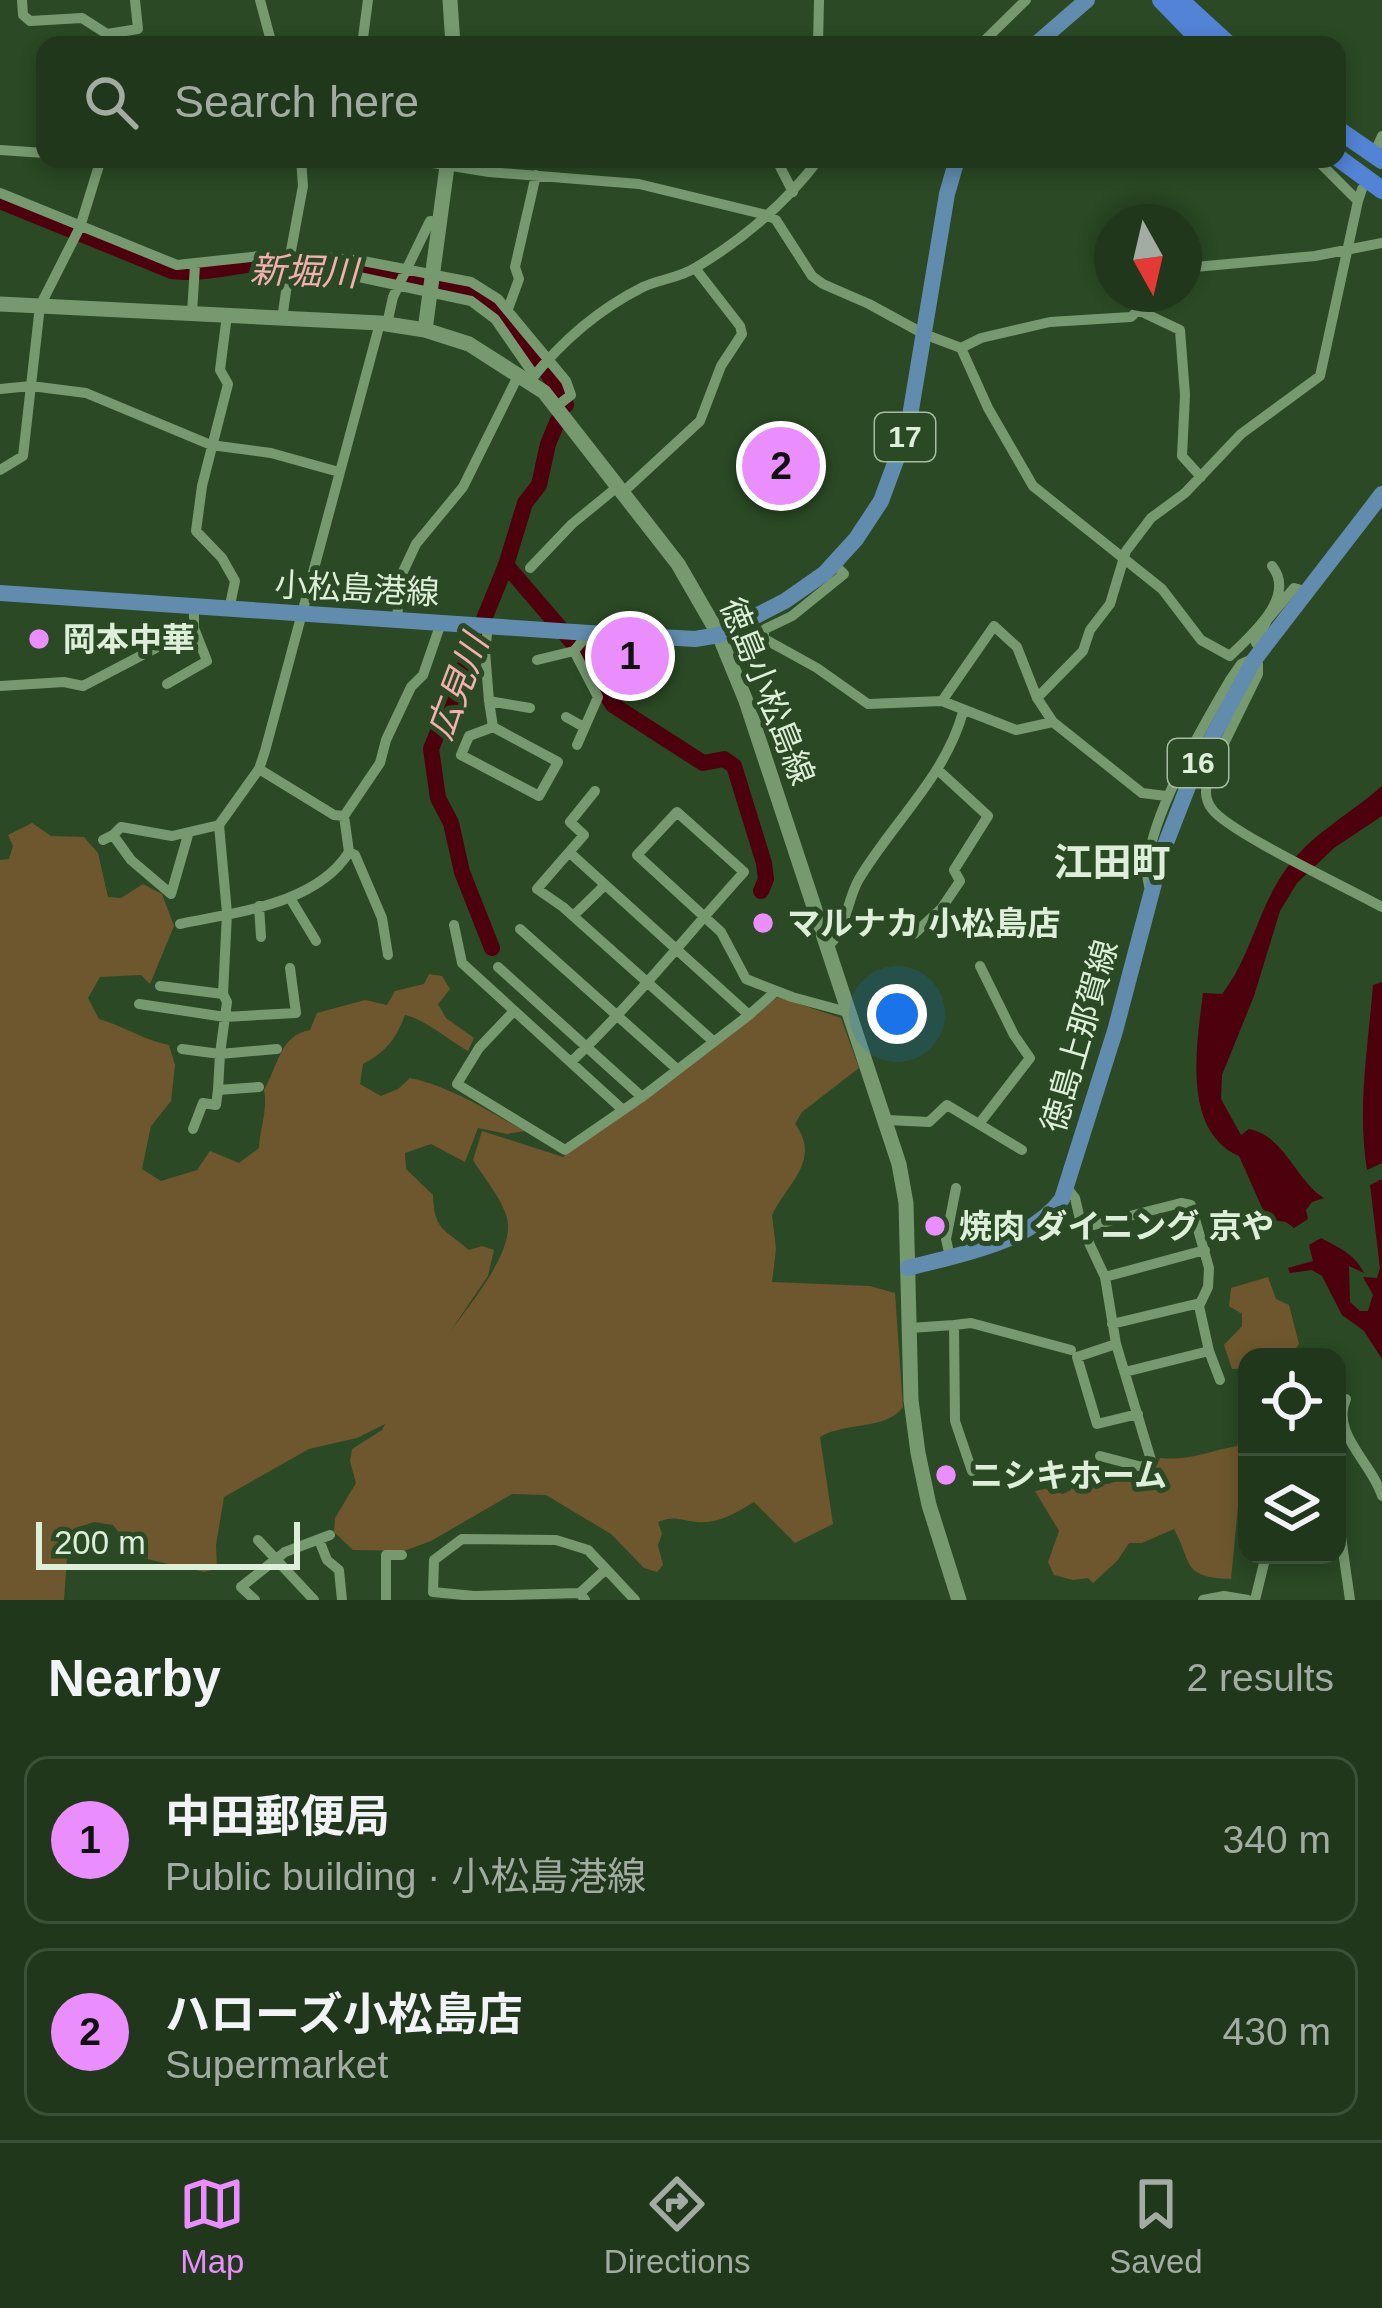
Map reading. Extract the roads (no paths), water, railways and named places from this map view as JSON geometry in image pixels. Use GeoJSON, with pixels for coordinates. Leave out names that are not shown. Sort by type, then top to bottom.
{"type":"FeatureCollection","features":[{"type":"Feature","properties":{"kind":"highway"},"geometry":{"type":"LineString","coordinates":[[1161,0],[1206,36]]}},
{"type":"Feature","properties":{"kind":"highway"},"geometry":{"type":"LineString","coordinates":[[1180,0],[1208,36]]}},
{"type":"Feature","properties":{"kind":"highway"},"geometry":{"type":"LineString","coordinates":[[1346,133],[1381,147]]}},
{"type":"Feature","properties":{"kind":"highway"},"geometry":{"type":"LineString","coordinates":[[1346,167],[1368,193]]}},
{"type":"Feature","properties":{"kind":"main road"},"geometry":{"type":"LineString","coordinates":[[450,0],[452,36]]}},
{"type":"Feature","properties":{"kind":"main road"},"geometry":{"type":"LineString","coordinates":[[1045,36],[1087,0]]}},
{"type":"Feature","properties":{"kind":"main road"},"geometry":{"type":"LineString","coordinates":[[425,330],[446,168]]}},
{"type":"Feature","properties":{"kind":"main road","name":"小松島港線"},"geometry":{"type":"LineString","coordinates":[[0,593],[483,626],[573,637],[695,639],[719,635],[785,601],[833,564],[881,501],[897,465],[954,168]]}},
{"type":"Feature","properties":{"kind":"main road","name":"徳島小松島線"},"geometry":{"type":"LineString","coordinates":[[0,304],[425,330],[535,371],[563,401],[619,491],[678,564],[719,635],[746,701],[887,1120],[905,1203],[911,1400],[918,1453],[959,1600]]}},
{"type":"Feature","properties":{"kind":"main road","name":"徳島上那賀線"},"geometry":{"type":"LineString","coordinates":[[908,1268],[1033,1226],[1055,1208],[1067,1188],[1115,1031],[1151,889],[1194,771],[1258,655],[1382,494]]}},
{"type":"Feature","properties":{"kind":"street"},"geometry":{"type":"LineString","coordinates":[[22,0],[23,15],[30,21],[82,18],[101,36]]}},
{"type":"Feature","properties":{"kind":"street"},"geometry":{"type":"LineString","coordinates":[[113,36],[138,28],[135,0]]}},
{"type":"Feature","properties":{"kind":"street"},"geometry":{"type":"LineString","coordinates":[[260,0],[270,36]]}},
{"type":"Feature","properties":{"kind":"street"},"geometry":{"type":"LineString","coordinates":[[363,36],[368,0]]}},
{"type":"Feature","properties":{"kind":"street"},"geometry":{"type":"LineString","coordinates":[[818,36],[819,0]]}},
{"type":"Feature","properties":{"kind":"street"},"geometry":{"type":"LineString","coordinates":[[993,36],[1026,0]]}},
{"type":"Feature","properties":{"kind":"street"},"geometry":{"type":"LineString","coordinates":[[0,151],[36,153]]}},
{"type":"Feature","properties":{"kind":"street"},"geometry":{"type":"LineString","coordinates":[[0,470],[23,456],[40,306],[78,232],[98,168]]}},
{"type":"Feature","properties":{"kind":"street"},"geometry":{"type":"LineString","coordinates":[[282,319],[303,186],[302,168]]}},
{"type":"Feature","properties":{"kind":"street"},"geometry":{"type":"LineString","coordinates":[[488,168],[639,184],[776,220],[812,276],[924,334],[962,348],[988,408],[1033,486],[1162,590],[1201,640],[1229,656],[1294,588],[1305,591]]}},
{"type":"Feature","properties":{"kind":"street"},"geometry":{"type":"LineString","coordinates":[[781,168],[793,192]]}},
{"type":"Feature","properties":{"kind":"street"},"geometry":{"type":"LineString","coordinates":[[398,620],[400,578],[416,544],[463,487],[535,371],[571,336],[624,298],[695,268],[767,215],[813,168]]}},
{"type":"Feature","properties":{"kind":"street"},"geometry":{"type":"LineString","coordinates":[[1037,698],[1083,651],[1090,630],[1110,604],[1123,560],[1150,518],[1202,477],[1241,434],[1320,376],[1345,252],[1368,193],[1330,168]]}},
{"type":"Feature","properties":{"kind":"street"},"geometry":{"type":"LineString","coordinates":[[508,309],[519,280],[515,267],[536,175]]}},
{"type":"Feature","properties":{"kind":"street"},"geometry":{"type":"LineString","coordinates":[[0,194],[78,232],[195,271],[290,263],[481,286],[508,309],[535,371]]}},
{"type":"Feature","properties":{"kind":"street"},"geometry":{"type":"LineString","coordinates":[[188,835],[171,894],[108,838],[121,827],[188,835],[219,825],[259,769],[383,324],[430,221],[440,222]]}},
{"type":"Feature","properties":{"kind":"street"},"geometry":{"type":"LineString","coordinates":[[1202,266],[1345,252],[1382,243]]}},
{"type":"Feature","properties":{"kind":"street"},"geometry":{"type":"LineString","coordinates":[[530,568],[572,524],[619,491],[700,421],[721,366],[742,334],[695,268]]}},
{"type":"Feature","properties":{"kind":"street"},"geometry":{"type":"LineString","coordinates":[[192,314],[195,271]]}},
{"type":"Feature","properties":{"kind":"street"},"geometry":{"type":"LineString","coordinates":[[431,283],[484,309],[535,371],[566,381],[563,401]]}},
{"type":"Feature","properties":{"kind":"street"},"geometry":{"type":"LineString","coordinates":[[962,348],[981,338],[1050,322],[1122,319],[1138,312]]}},
{"type":"Feature","properties":{"kind":"street"},"geometry":{"type":"LineString","coordinates":[[1142,312],[1180,330],[1186,394],[1182,456],[1202,477]]}},
{"type":"Feature","properties":{"kind":"street"},"geometry":{"type":"LineString","coordinates":[[227,315],[220,370],[228,384],[196,532],[222,558],[235,581],[229,610]]}},
{"type":"Feature","properties":{"kind":"street"},"geometry":{"type":"LineString","coordinates":[[0,389],[31,386],[86,393],[211,446],[271,453],[339,472]]}},
{"type":"Feature","properties":{"kind":"street"},"geometry":{"type":"LineString","coordinates":[[833,564],[844,574],[792,616],[765,629],[763,638],[818,668],[868,704],[943,701],[1016,730],[1053,722]]}},
{"type":"Feature","properties":{"kind":"street"},"geometry":{"type":"LineString","coordinates":[[1271,566],[1280,577],[1256,643],[1258,674],[1224,736],[1205,790],[1210,807],[1221,820],[1382,907]]}},
{"type":"Feature","properties":{"kind":"street"},"geometry":{"type":"LineString","coordinates":[[167,684],[207,661],[194,628],[194,608]]}},
{"type":"Feature","properties":{"kind":"street"},"geometry":{"type":"LineString","coordinates":[[388,955],[382,917],[350,852],[344,816],[380,763],[411,687],[423,675],[441,623]]}},
{"type":"Feature","properties":{"kind":"street"},"geometry":{"type":"LineString","coordinates":[[483,626],[493,728]]}},
{"type":"Feature","properties":{"kind":"street"},"geometry":{"type":"LineString","coordinates":[[943,701],[994,626],[1017,647],[1037,698],[1053,722],[1142,794],[1166,796]]}},
{"type":"Feature","properties":{"kind":"street"},"geometry":{"type":"LineString","coordinates":[[0,686],[64,682],[83,686],[194,628]]}},
{"type":"Feature","properties":{"kind":"street"},"geometry":{"type":"LineString","coordinates":[[537,660],[573,637],[598,697],[583,726]]}},
{"type":"Feature","properties":{"kind":"street"},"geometry":{"type":"LineString","coordinates":[[1151,889],[1148,868],[1166,796],[1230,680],[1241,664],[1258,655]]}},
{"type":"Feature","properties":{"kind":"street"},"geometry":{"type":"LineString","coordinates":[[489,701],[530,708]]}},
{"type":"Feature","properties":{"kind":"street"},"geometry":{"type":"LineString","coordinates":[[828,946],[839,934],[859,879],[953,744],[963,712]]}},
{"type":"Feature","properties":{"kind":"street"},"geometry":{"type":"LineString","coordinates":[[566,717],[586,728],[578,745]]}},
{"type":"Feature","properties":{"kind":"street"},"geometry":{"type":"LineString","coordinates":[[493,728],[558,762],[539,796],[461,755],[469,736],[493,728]]}},
{"type":"Feature","properties":{"kind":"street"},"geometry":{"type":"LineString","coordinates":[[259,769],[334,815],[344,816]]}},
{"type":"Feature","properties":{"kind":"street"},"geometry":{"type":"LineString","coordinates":[[914,934],[960,881],[954,870],[988,816],[938,770]]}},
{"type":"Feature","properties":{"kind":"street"},"geometry":{"type":"LineString","coordinates":[[595,791],[570,822],[584,835],[536,889],[573,916],[712,1041]]}},
{"type":"Feature","properties":{"kind":"street"},"geometry":{"type":"LineString","coordinates":[[571,1062],[617,1014],[704,916],[744,872],[677,812],[637,855],[704,916],[721,932],[746,979],[851,1013]]}},
{"type":"Feature","properties":{"kind":"street"},"geometry":{"type":"LineString","coordinates":[[193,1129],[203,1103],[216,1105],[227,1002],[223,994],[227,913],[219,825]]}},
{"type":"Feature","properties":{"kind":"street"},"geometry":{"type":"LineString","coordinates":[[180,924],[290,898],[309,888],[350,852]]}},
{"type":"Feature","properties":{"kind":"street"},"geometry":{"type":"LineString","coordinates":[[569,852],[749,1015]]}},
{"type":"Feature","properties":{"kind":"street"},"geometry":{"type":"LineString","coordinates":[[573,916],[604,886]]}},
{"type":"Feature","properties":{"kind":"street"},"geometry":{"type":"LineString","coordinates":[[290,898],[316,940]]}},
{"type":"Feature","properties":{"kind":"street"},"geometry":{"type":"LineString","coordinates":[[259,906],[261,938]]}},
{"type":"Feature","properties":{"kind":"street"},"geometry":{"type":"LineString","coordinates":[[454,925],[462,963],[623,1110]]}},
{"type":"Feature","properties":{"kind":"street"},"geometry":{"type":"LineString","coordinates":[[520,929],[677,1069]]}},
{"type":"Feature","properties":{"kind":"street"},"geometry":{"type":"LineString","coordinates":[[979,1124],[1030,1058],[980,966]]}},
{"type":"Feature","properties":{"kind":"street"},"geometry":{"type":"LineString","coordinates":[[498,967],[642,1096]]}},
{"type":"Feature","properties":{"kind":"street"},"geometry":{"type":"LineString","coordinates":[[139,1004],[225,1017],[296,1012],[290,968]]}},
{"type":"Feature","properties":{"kind":"street"},"geometry":{"type":"LineString","coordinates":[[160,986],[223,994]]}},
{"type":"Feature","properties":{"kind":"street"},"geometry":{"type":"LineString","coordinates":[[514,1011],[479,1048],[457,1084],[565,1150],[776,991]]}},
{"type":"Feature","properties":{"kind":"street"},"geometry":{"type":"LineString","coordinates":[[182,1049],[220,1054],[277,1049]]}},
{"type":"Feature","properties":{"kind":"street"},"geometry":{"type":"LineString","coordinates":[[218,1090],[259,1087]]}},
{"type":"Feature","properties":{"kind":"street"},"geometry":{"type":"LineString","coordinates":[[887,1120],[929,1122],[947,1105],[1022,1150]]}},
{"type":"Feature","properties":{"kind":"street"},"geometry":{"type":"LineString","coordinates":[[950,1257],[946,1239],[956,1188]]}},
{"type":"Feature","properties":{"kind":"street"},"geometry":{"type":"LineString","coordinates":[[1067,1188],[1105,1277],[1116,1344],[1151,1455],[1148,1465],[1134,1466],[1100,1456]]}},
{"type":"Feature","properties":{"kind":"street"},"geometry":{"type":"LineString","coordinates":[[1082,1228],[1190,1204],[1210,1278],[1200,1303],[1220,1380]]}},
{"type":"Feature","properties":{"kind":"street"},"geometry":{"type":"LineString","coordinates":[[1105,1277],[1204,1250]]}},
{"type":"Feature","properties":{"kind":"street"},"geometry":{"type":"LineString","coordinates":[[1112,1324],[1200,1303]]}},
{"type":"Feature","properties":{"kind":"street"},"geometry":{"type":"LineString","coordinates":[[910,1328],[971,1323],[1071,1350]]}},
{"type":"Feature","properties":{"kind":"street"},"geometry":{"type":"LineString","coordinates":[[954,1325],[956,1421],[972,1472]]}},
{"type":"Feature","properties":{"kind":"street"},"geometry":{"type":"LineString","coordinates":[[1116,1344],[1076,1357],[1097,1424],[1138,1414]]}},
{"type":"Feature","properties":{"kind":"street"},"geometry":{"type":"LineString","coordinates":[[1125,1372],[1209,1351]]}},
{"type":"Feature","properties":{"kind":"street"},"geometry":{"type":"LineString","coordinates":[[1346,1437],[1375,1472],[1382,1496]]}},
{"type":"Feature","properties":{"kind":"street"},"geometry":{"type":"LineString","coordinates":[[255,1600],[241,1587],[285,1552],[325,1538],[327,1560],[339,1570],[342,1600]]}},
{"type":"Feature","properties":{"kind":"street"},"geometry":{"type":"LineString","coordinates":[[606,1569],[583,1596],[474,1598],[433,1592],[434,1559],[462,1539],[556,1540],[588,1550],[606,1569],[635,1600]]}},
{"type":"Feature","properties":{"kind":"street"},"geometry":{"type":"LineString","coordinates":[[258,1540],[314,1600]]}},
{"type":"Feature","properties":{"kind":"street"},"geometry":{"type":"LineString","coordinates":[[386,1600],[386,1555],[402,1555]]}},
{"type":"Feature","properties":{"kind":"street"},"geometry":{"type":"LineString","coordinates":[[1203,1600],[1224,1596],[1251,1600],[1263,1564]]}},
{"type":"Feature","properties":{"kind":"street"},"geometry":{"type":"LineString","coordinates":[[1345,1564],[1350,1600]]}},
{"type":"Feature","properties":{"kind":"waterway","name":"新堀川"},"geometry":{"type":"LineString","coordinates":[[0,201],[172,271],[316,263],[393,274],[472,293],[493,306],[517,333],[566,405]]}},
{"type":"Feature","properties":{"kind":"waterway","name":"広見川"},"geometry":{"type":"LineString","coordinates":[[492,948],[462,872],[451,823],[438,798],[431,749],[506,565],[525,503],[539,485],[558,420]]}},
{"type":"Feature","properties":{"kind":"waterway","name":"新堀川"},"geometry":{"type":"LineString","coordinates":[[506,565],[573,643],[613,705],[703,763],[724,759],[734,766],[764,863],[766,879],[761,891]]}},
{"type":"Feature","properties":{"kind":"place","name":"ハローズ小松島店"},"geometry":{"type":"Point","coordinates":[781,466]}},
{"type":"Feature","properties":{"kind":"place","name":"岡本中華"},"geometry":{"type":"Point","coordinates":[39,639]}},
{"type":"Feature","properties":{"kind":"place","name":"中田郵便局"},"geometry":{"type":"Point","coordinates":[630,656]}},
{"type":"Feature","properties":{"kind":"place","name":"マルナカ 小松島店"},"geometry":{"type":"Point","coordinates":[763,923]}},
{"type":"Feature","properties":{"kind":"place","name":"焼肉 ダイニング 京や"},"geometry":{"type":"Point","coordinates":[935,1226]}},
{"type":"Feature","properties":{"kind":"place","name":"ニシキホーム"},"geometry":{"type":"Point","coordinates":[946,1475]}},
{"type":"Feature","properties":{"kind":"district","name":"江田町"},"geometry":{"type":"Point","coordinates":[1112,862]}}]}
